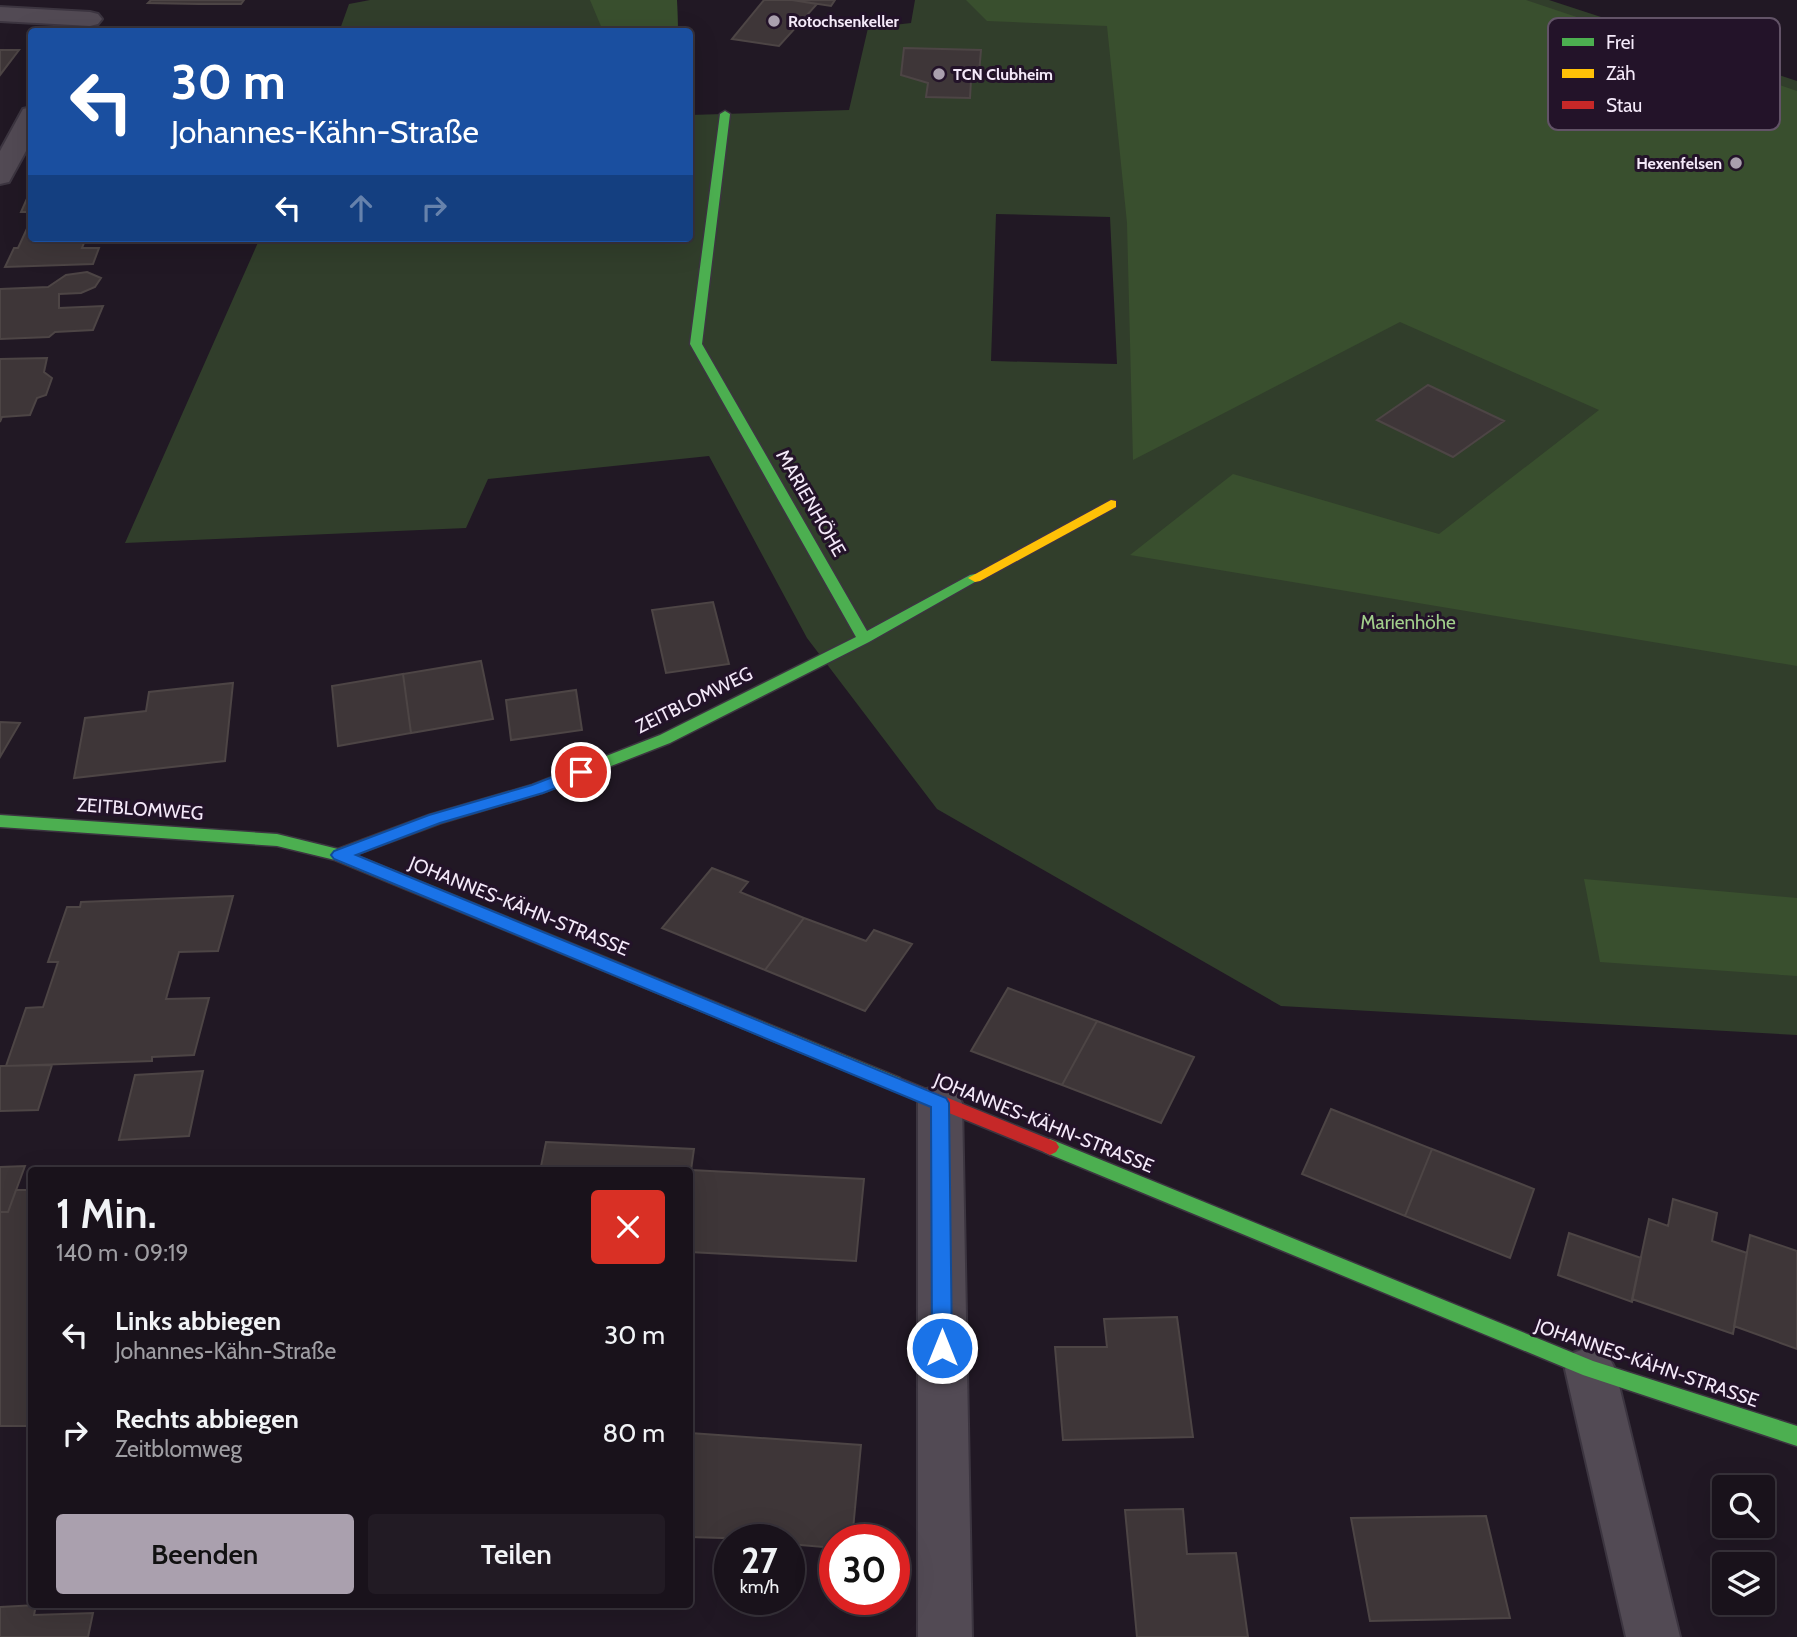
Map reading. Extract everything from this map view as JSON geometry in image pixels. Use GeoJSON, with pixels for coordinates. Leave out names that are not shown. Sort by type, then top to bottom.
{"type":"FeatureCollection","features":[{"type":"Feature","properties":{"kind":"street"},"geometry":{"type":"LineString","coordinates":[[0,14],[86,25],[108,0]]}},
{"type":"Feature","properties":{"kind":"street","name":"MARIENHÖHE"},"geometry":{"type":"LineString","coordinates":[[725,114],[696,344],[864,639]]}},
{"type":"Feature","properties":{"kind":"street"},"geometry":{"type":"LineString","coordinates":[[0,176],[28,122]]}},
{"type":"Feature","properties":{"kind":"street"},"geometry":{"type":"LineString","coordinates":[[864,639],[1111,504]]}},
{"type":"Feature","properties":{"kind":"street","name":"ZEITBLOMWEG"},"geometry":{"type":"LineString","coordinates":[[339,855],[435,819],[537,789],[666,739],[864,639]]}},
{"type":"Feature","properties":{"kind":"street","name":"ZEITBLOMWEG"},"geometry":{"type":"LineString","coordinates":[[0,821],[164,830],[260,841],[278,840]]}},
{"type":"Feature","properties":{"kind":"street","name":"JOHANNES-KÄHN-STRASSE"},"geometry":{"type":"LineString","coordinates":[[278,840],[339,855],[1590,1370],[1797,1436]]}},
{"type":"Feature","properties":{"kind":"street"},"geometry":{"type":"LineString","coordinates":[[940,1103],[945,1637]]}},
{"type":"Feature","properties":{"kind":"street"},"geometry":{"type":"LineString","coordinates":[[1590,1370],[1653,1637]]}},
{"type":"Feature","properties":{"kind":"green space"},"geometry":{"type":"Polygon","coordinates":[[[370,0],[677,0],[678,28],[340,28],[349,4],[370,0]]]}},
{"type":"Feature","properties":{"kind":"green space"},"geometry":{"type":"Polygon","coordinates":[[[590,0],[677,0],[678,28],[602,28],[590,0]]]}},
{"type":"Feature","properties":{"kind":"green space","name":"Marienhöhe"},"geometry":{"type":"Polygon","coordinates":[[[915,0],[1549,0],[1604,18],[1548,18],[1548,130],[1780,130],[1780,75],[1797,81],[1797,1035],[1281,1006],[937,809],[807,638],[709,456],[488,479],[466,528],[125,543],[258,242],[693,242],[693,115],[849,110],[868,28],[911,23],[915,0]],[[996,214],[991,361],[1117,364],[1110,217],[996,214]]]}},
{"type":"Feature","properties":{"kind":"green space"},"geometry":{"type":"Polygon","coordinates":[[[966,0],[1526,0],[1580,18],[1548,18],[1548,130],[1780,130],[1780,85],[1797,91],[1797,666],[1130,555],[1233,474],[1439,534],[1599,410],[1400,322],[1133,460],[1127,223],[1107,26],[987,21],[966,0]]]}},
{"type":"Feature","properties":{"kind":"green space"},"geometry":{"type":"Polygon","coordinates":[[[1584,879],[1797,898],[1797,976],[1600,962],[1584,879]]]}},
{"type":"Feature","properties":{"kind":"building"},"geometry":{"type":"Polygon","coordinates":[[[151,0],[244,0],[241,4],[148,3],[151,0]]]}},
{"type":"Feature","properties":{"kind":"building","name":"Rotochsenkeller"},"geometry":{"type":"Polygon","coordinates":[[[764,0],[792,0],[817,4],[779,46],[732,39],[764,0]]]}},
{"type":"Feature","properties":{"kind":"building","name":"Rotochsenkeller"},"geometry":{"type":"Polygon","coordinates":[[[792,0],[835,0],[831,6],[792,0]]]}},
{"type":"Feature","properties":{"kind":"building","name":"TCN Clubheim"},"geometry":{"type":"Polygon","coordinates":[[[904,48],[981,50],[979,73],[971,80],[970,98],[926,97],[928,83],[901,75],[904,48]]]}},
{"type":"Feature","properties":{"kind":"building"},"geometry":{"type":"Polygon","coordinates":[[[0,50],[19,50],[0,75],[0,50]]]}},
{"type":"Feature","properties":{"kind":"building"},"geometry":{"type":"Polygon","coordinates":[[[28,196],[28,212],[21,212],[28,196]]]}},
{"type":"Feature","properties":{"kind":"building"},"geometry":{"type":"Polygon","coordinates":[[[28,226],[28,242],[84,242],[82,248],[99,248],[93,264],[5,267],[14,248],[18,248],[28,226]]]}},
{"type":"Feature","properties":{"kind":"building"},"geometry":{"type":"Polygon","coordinates":[[[87,272],[101,278],[95,287],[81,293],[59,294],[59,308],[103,306],[93,330],[55,332],[49,337],[0,339],[0,289],[48,287],[66,275],[87,272]]]}},
{"type":"Feature","properties":{"kind":"building"},"geometry":{"type":"Polygon","coordinates":[[[47,358],[44,372],[52,378],[46,395],[37,398],[30,415],[2,417],[0,422],[0,359],[47,358]]]}},
{"type":"Feature","properties":{"kind":"building"},"geometry":{"type":"Polygon","coordinates":[[[1428,385],[1504,421],[1453,457],[1377,420],[1428,385]]]}},
{"type":"Feature","properties":{"kind":"building"},"geometry":{"type":"Polygon","coordinates":[[[713,602],[729,664],[666,673],[652,610],[713,602]]]}},
{"type":"Feature","properties":{"kind":"building"},"geometry":{"type":"Polygon","coordinates":[[[481,661],[493,719],[411,733],[403,674],[481,661]]]}},
{"type":"Feature","properties":{"kind":"building"},"geometry":{"type":"Polygon","coordinates":[[[403,674],[411,733],[338,746],[332,686],[403,674]]]}},
{"type":"Feature","properties":{"kind":"building"},"geometry":{"type":"Polygon","coordinates":[[[233,683],[225,761],[74,778],[85,718],[146,711],[149,692],[233,683]]]}},
{"type":"Feature","properties":{"kind":"building"},"geometry":{"type":"Polygon","coordinates":[[[576,690],[582,730],[511,740],[506,700],[576,690]]]}},
{"type":"Feature","properties":{"kind":"building"},"geometry":{"type":"Polygon","coordinates":[[[0,722],[20,723],[0,757],[0,722]]]}},
{"type":"Feature","properties":{"kind":"building"},"geometry":{"type":"Polygon","coordinates":[[[712,868],[748,882],[740,892],[804,918],[765,970],[662,928],[712,868]]]}},
{"type":"Feature","properties":{"kind":"building"},"geometry":{"type":"Polygon","coordinates":[[[233,896],[218,951],[179,952],[166,999],[209,998],[194,1055],[152,1057],[152,1061],[6,1066],[26,1008],[43,1007],[58,962],[48,962],[67,907],[80,907],[81,902],[233,896]]]}},
{"type":"Feature","properties":{"kind":"building"},"geometry":{"type":"Polygon","coordinates":[[[804,918],[866,941],[874,930],[912,944],[865,1011],[765,970],[804,918]]]}},
{"type":"Feature","properties":{"kind":"building"},"geometry":{"type":"Polygon","coordinates":[[[1008,988],[1097,1021],[1062,1085],[971,1051],[1008,988]]]}},
{"type":"Feature","properties":{"kind":"building"},"geometry":{"type":"Polygon","coordinates":[[[1097,1021],[1194,1057],[1161,1123],[1062,1085],[1097,1021]]]}},
{"type":"Feature","properties":{"kind":"building"},"geometry":{"type":"Polygon","coordinates":[[[52,1065],[38,1110],[0,1111],[0,1066],[52,1065]]]}},
{"type":"Feature","properties":{"kind":"building"},"geometry":{"type":"Polygon","coordinates":[[[203,1071],[189,1136],[119,1140],[135,1075],[203,1071]]]}},
{"type":"Feature","properties":{"kind":"building"},"geometry":{"type":"Polygon","coordinates":[[[1331,1109],[1432,1149],[1405,1216],[1302,1174],[1331,1109]]]}},
{"type":"Feature","properties":{"kind":"building"},"geometry":{"type":"Polygon","coordinates":[[[546,1142],[694,1149],[691,1167],[541,1167],[546,1142]]]}},
{"type":"Feature","properties":{"kind":"building"},"geometry":{"type":"Polygon","coordinates":[[[1432,1149],[1534,1189],[1510,1258],[1405,1216],[1432,1149]]]}},
{"type":"Feature","properties":{"kind":"building"},"geometry":{"type":"Polygon","coordinates":[[[25,1166],[8,1212],[0,1212],[0,1167],[25,1166]]]}},
{"type":"Feature","properties":{"kind":"building"},"geometry":{"type":"Polygon","coordinates":[[[693,1170],[864,1179],[856,1261],[693,1252],[693,1170]]]}},
{"type":"Feature","properties":{"kind":"building"},"geometry":{"type":"Polygon","coordinates":[[[16,1190],[28,1190],[28,1426],[0,1426],[0,1212],[8,1212],[16,1190]]]}},
{"type":"Feature","properties":{"kind":"building"},"geometry":{"type":"Polygon","coordinates":[[[1673,1199],[1717,1213],[1712,1241],[1747,1253],[1733,1334],[1632,1299],[1649,1219],[1668,1226],[1673,1199]]]}},
{"type":"Feature","properties":{"kind":"building"},"geometry":{"type":"Polygon","coordinates":[[[1569,1233],[1641,1258],[1632,1302],[1558,1275],[1569,1233]]]}},
{"type":"Feature","properties":{"kind":"building"},"geometry":{"type":"Polygon","coordinates":[[[1750,1235],[1797,1251],[1797,1349],[1734,1326],[1750,1235]]]}},
{"type":"Feature","properties":{"kind":"building"},"geometry":{"type":"Polygon","coordinates":[[[1177,1317],[1193,1437],[1063,1440],[1055,1347],[1107,1347],[1104,1319],[1177,1317]]]}},
{"type":"Feature","properties":{"kind":"building"},"geometry":{"type":"Polygon","coordinates":[[[693,1433],[861,1445],[854,1524],[819,1524],[819,1547],[805,1545],[805,1524],[714,1524],[714,1538],[693,1537],[693,1433]]]}},
{"type":"Feature","properties":{"kind":"building"},"geometry":{"type":"Polygon","coordinates":[[[1183,1509],[1187,1554],[1236,1553],[1248,1637],[1137,1637],[1125,1510],[1183,1509]]]}},
{"type":"Feature","properties":{"kind":"building"},"geometry":{"type":"Polygon","coordinates":[[[1486,1516],[1510,1618],[1370,1621],[1351,1518],[1486,1516]]]}},
{"type":"Feature","properties":{"kind":"building"},"geometry":{"type":"Polygon","coordinates":[[[28,1605],[28,1608],[35,1608],[34,1615],[93,1613],[88,1637],[0,1637],[0,1607],[28,1605]]]}},
{"type":"Feature","properties":{"kind":"traffic: fast"},"geometry":{"type":"LineString","coordinates":[[725,114],[696,344],[864,639]]}},
{"type":"Feature","properties":{"kind":"traffic: fast"},"geometry":{"type":"LineString","coordinates":[[339,855],[435,819],[537,789],[665,739],[864,639],[975,578]]}},
{"type":"Feature","properties":{"kind":"traffic: fast"},"geometry":{"type":"LineString","coordinates":[[0,821],[277,840],[339,855],[894,1083]]}},
{"type":"Feature","properties":{"kind":"traffic: fast"},"geometry":{"type":"LineString","coordinates":[[1050,1147],[1590,1369],[1797,1436]]}},
{"type":"Feature","properties":{"kind":"traffic: slow"},"geometry":{"type":"LineString","coordinates":[[975,578],[1111,504]]}},
{"type":"Feature","properties":{"kind":"traffic: jam"},"geometry":{"type":"LineString","coordinates":[[894,1083],[1050,1147]]}},
{"type":"Feature","properties":{"kind":"place","name":"Rotochsenkeller"},"geometry":{"type":"Point","coordinates":[774,21]}},
{"type":"Feature","properties":{"kind":"place","name":"TCN Clubheim"},"geometry":{"type":"Point","coordinates":[939,74]}},
{"type":"Feature","properties":{"kind":"place","name":"Hexenfelsen"},"geometry":{"type":"Point","coordinates":[1736,163]}},
{"type":"Feature","properties":{"kind":"route"},"geometry":{"type":"LineString","coordinates":[[581,772],[537,789],[435,819],[339,855],[940,1103],[942,1348]]}}]}
